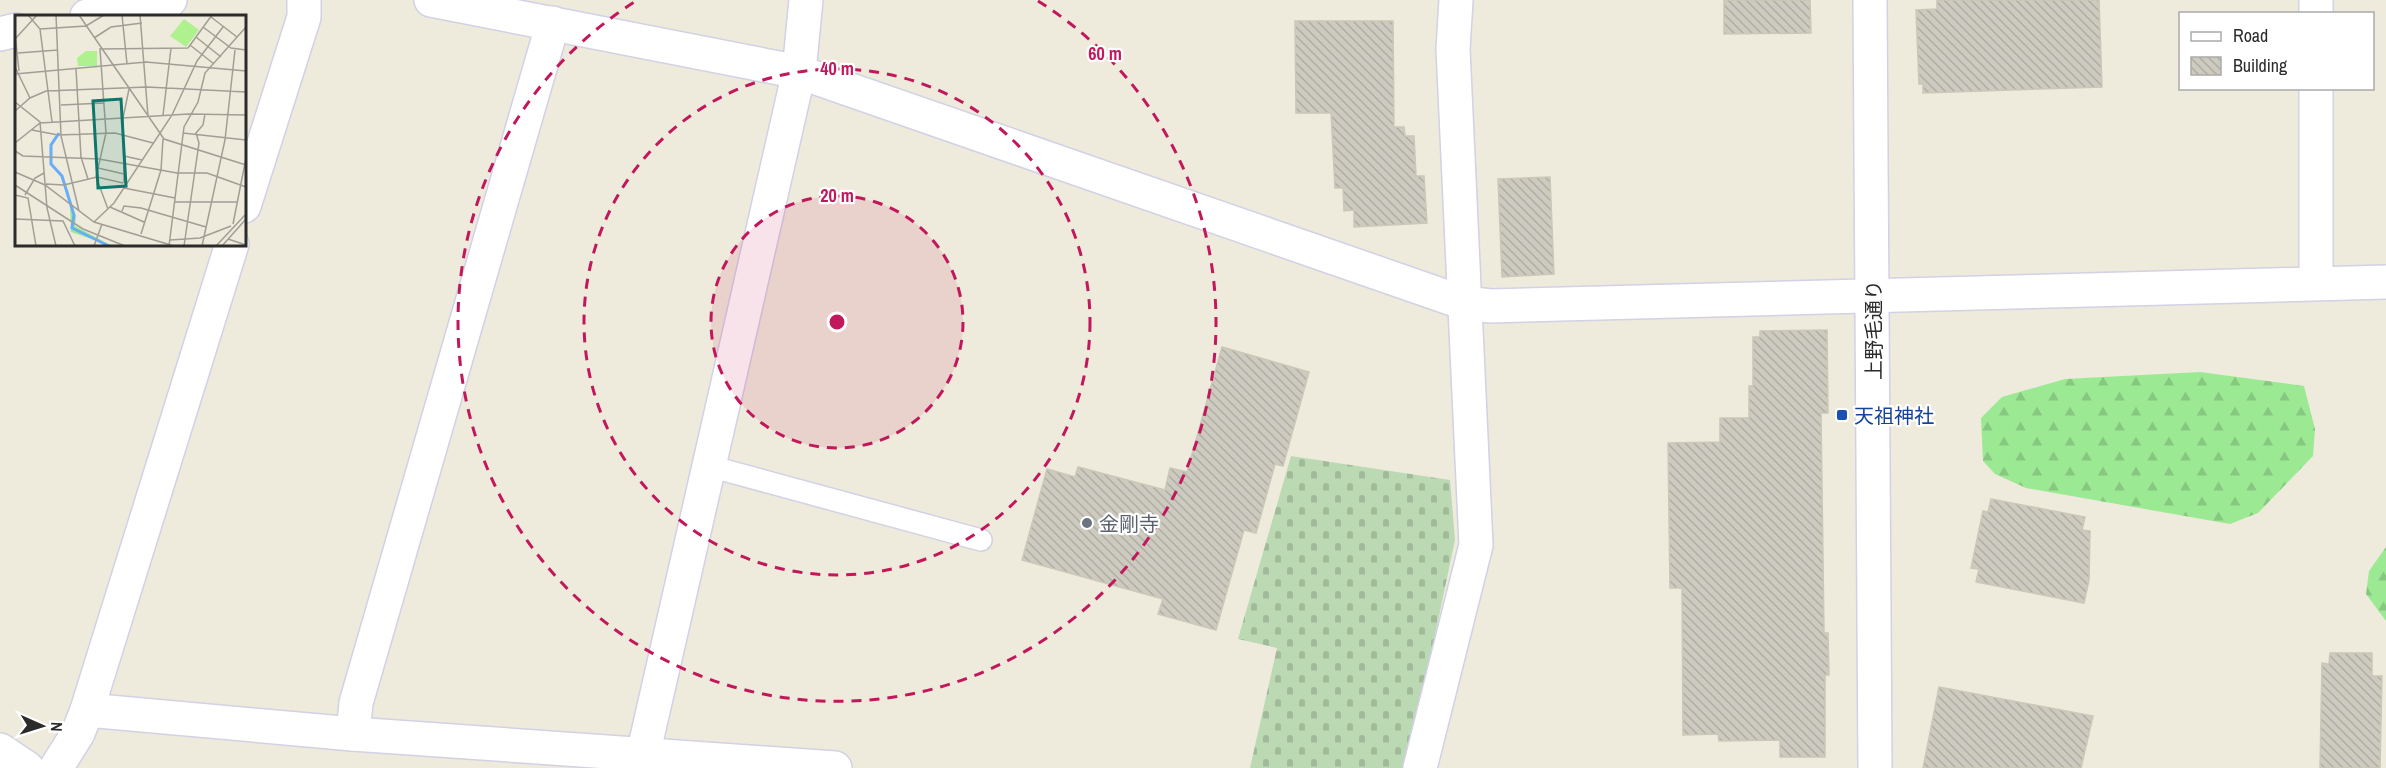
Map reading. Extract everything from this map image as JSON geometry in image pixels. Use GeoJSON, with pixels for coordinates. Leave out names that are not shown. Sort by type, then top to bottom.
{"type":"FeatureCollection","features":[{"type":"Feature","properties":{"kind":"street"},"geometry":{"type":"LineString","coordinates":[[92,15],[170,0]]}},
{"type":"Feature","properties":{"kind":"street"},"geometry":{"type":"LineString","coordinates":[[246,200],[303,17],[304,0]]}},
{"type":"Feature","properties":{"kind":"street"},"geometry":{"type":"LineString","coordinates":[[431,0],[799,72],[1464,303],[1491,306],[2386,282]]}},
{"type":"Feature","properties":{"kind":"street"},"geometry":{"type":"LineString","coordinates":[[641,761],[799,72],[806,0]]}},
{"type":"Feature","properties":{"kind":"street"},"geometry":{"type":"LineString","coordinates":[[1420,768],[1476,545],[1453,49],[1456,0]]}},
{"type":"Feature","properties":{"kind":"street","name":"上野毛通り"},"geometry":{"type":"LineString","coordinates":[[1870,0],[1875,768]]}},
{"type":"Feature","properties":{"kind":"street"},"geometry":{"type":"LineString","coordinates":[[353,734],[356,703],[553,23]]}},
{"type":"Feature","properties":{"kind":"street"},"geometry":{"type":"LineString","coordinates":[[0,34],[15,30]]}},
{"type":"Feature","properties":{"kind":"street"},"geometry":{"type":"LineString","coordinates":[[2316,90],[2316,283]]}},
{"type":"Feature","properties":{"kind":"street"},"geometry":{"type":"LineString","coordinates":[[56,768],[78,733],[87,710],[231,246]]}},
{"type":"Feature","properties":{"kind":"street"},"geometry":{"type":"LineString","coordinates":[[87,710],[641,761],[824,768]]}},
{"type":"Feature","properties":{"kind":"street"},"geometry":{"type":"LineString","coordinates":[[0,750],[27,768]]}},
{"type":"Feature","properties":{"kind":"lane"},"geometry":{"type":"LineString","coordinates":[[709,466],[981,540]]}},
{"type":"Feature","properties":{"kind":"green space"},"geometry":{"type":"Polygon","coordinates":[[[2200,372],[2304,386],[2315,429],[2313,456],[2258,513],[2230,524],[2026,488],[1995,474],[1983,461],[1981,418],[2002,397],[2065,379],[2200,372]]]}},
{"type":"Feature","properties":{"kind":"green space"},"geometry":{"type":"Polygon","coordinates":[[[1291,456],[1450,480],[1455,540],[1407,768],[1250,768],[1277,648],[1238,639],[1291,456]]]}},
{"type":"Feature","properties":{"kind":"green space"},"geometry":{"type":"Polygon","coordinates":[[[2386,547],[2386,621],[2366,594],[2369,571],[2386,547]]]}},
{"type":"Feature","properties":{"kind":"building"},"geometry":{"type":"Polygon","coordinates":[[[1724,0],[1810,0],[1811,33],[1724,34],[1724,0]]]}},
{"type":"Feature","properties":{"kind":"building"},"geometry":{"type":"Polygon","coordinates":[[[1937,0],[2099,0],[2102,87],[1923,93],[1923,84],[1919,84],[1916,10],[1937,9],[1937,0]]]}},
{"type":"Feature","properties":{"kind":"building"},"geometry":{"type":"Polygon","coordinates":[[[1295,21],[1393,21],[1394,127],[1404,127],[1405,136],[1414,136],[1416,176],[1424,176],[1427,223],[1354,227],[1354,210],[1344,211],[1343,188],[1335,188],[1331,113],[1296,113],[1295,21]]]}},
{"type":"Feature","properties":{"kind":"building"},"geometry":{"type":"Polygon","coordinates":[[[1550,177],[1554,274],[1502,277],[1498,179],[1550,177]]]}},
{"type":"Feature","properties":{"kind":"building"},"geometry":{"type":"Polygon","coordinates":[[[1827,330],[1828,413],[1821,413],[1824,633],[1828,633],[1829,675],[1825,675],[1825,757],[1780,757],[1780,740],[1719,741],[1718,734],[1683,735],[1682,588],[1670,588],[1668,443],[1720,442],[1720,418],[1749,418],[1749,386],[1753,386],[1753,337],[1760,337],[1760,331],[1827,330]]]}},
{"type":"Feature","properties":{"kind":"building"},"geometry":{"type":"Polygon","coordinates":[[[1222,347],[1309,372],[1283,466],[1275,464],[1256,533],[1244,530],[1216,630],[1158,614],[1163,599],[1022,560],[1047,469],[1075,477],[1078,467],[1165,490],[1170,468],[1187,472],[1222,347]]]}},
{"type":"Feature","properties":{"kind":"building"},"geometry":{"type":"Polygon","coordinates":[[[1991,499],[2085,517],[2082,530],[2090,531],[2089,580],[2084,603],[1976,582],[1979,569],[1971,568],[1983,511],[1988,512],[1991,499]]]}},
{"type":"Feature","properties":{"kind":"building"},"geometry":{"type":"Polygon","coordinates":[[[2330,653],[2372,653],[2372,676],[2382,676],[2380,768],[2320,768],[2322,663],[2329,664],[2330,653]]]}},
{"type":"Feature","properties":{"kind":"building"},"geometry":{"type":"Polygon","coordinates":[[[1939,687],[2093,716],[2081,768],[1923,768],[1939,687]]]}},
{"type":"Feature","properties":{"kind":"place","name":"天祖神社"},"geometry":{"type":"Point","coordinates":[1842,415]}},
{"type":"Feature","properties":{"kind":"place","name":"金剛寺"},"geometry":{"type":"Point","coordinates":[1087,523]}}]}
